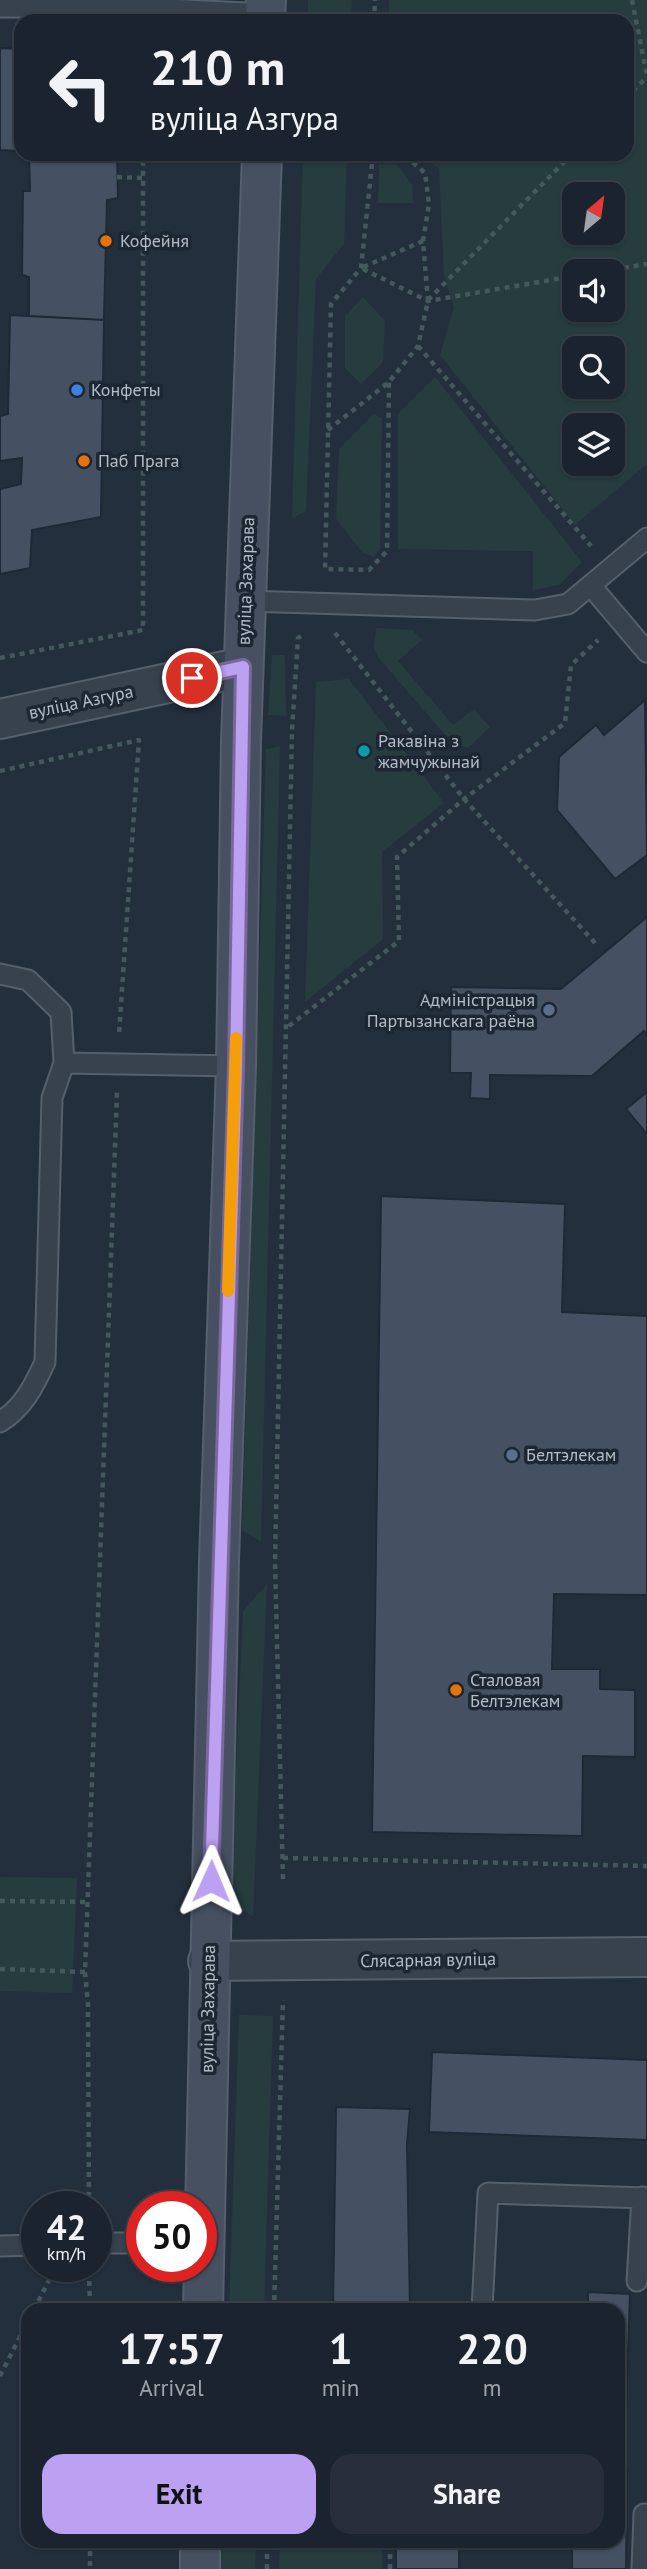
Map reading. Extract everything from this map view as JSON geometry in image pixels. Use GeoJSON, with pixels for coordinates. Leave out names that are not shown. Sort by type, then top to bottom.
{"type":"FeatureCollection","features":[{"type":"Feature","properties":{"kind":"main road","name":"вуліца Захарава"},"geometry":{"type":"LineString","coordinates":[[204,2191],[208,1961],[236,1066],[243,667],[262,161]]}},
{"type":"Feature","properties":{"kind":"main road","name":"вуліца Захарава"},"geometry":{"type":"LineString","coordinates":[[203,2282],[203,2303]]}},
{"type":"Feature","properties":{"kind":"main road"},"geometry":{"type":"LineString","coordinates":[[200,2548],[200,2569]]}},
{"type":"Feature","properties":{"kind":"street","name":"вуліца Азгура"},"geometry":{"type":"LineString","coordinates":[[0,719],[243,667]]}},
{"type":"Feature","properties":{"kind":"street","name":"Слясарная вуліца"},"geometry":{"type":"LineString","coordinates":[[208,1961],[647,1958]]}},
{"type":"Feature","properties":{"kind":"lane"},"geometry":{"type":"LineString","coordinates":[[12,5],[265,12]]}},
{"type":"Feature","properties":{"kind":"lane"},"geometry":{"type":"LineString","coordinates":[[246,601],[535,610],[568,604],[647,538]]}},
{"type":"Feature","properties":{"kind":"lane"},"geometry":{"type":"LineString","coordinates":[[591,586],[647,652]]}},
{"type":"Feature","properties":{"kind":"lane"},"geometry":{"type":"LineString","coordinates":[[0,974],[28,979],[61,1012],[64,1063],[52,1098],[45,1362],[31,1392],[11,1415],[0,1422]]}},
{"type":"Feature","properties":{"kind":"lane"},"geometry":{"type":"LineString","coordinates":[[64,1063],[236,1066]]}},
{"type":"Feature","properties":{"kind":"lane"},"geometry":{"type":"LineString","coordinates":[[482,2303],[488,2193],[645,2197],[637,2281]]}},
{"type":"Feature","properties":{"kind":"lane"},"geometry":{"type":"LineString","coordinates":[[0,2246],[21,2245]]}},
{"type":"Feature","properties":{"kind":"lane"},"geometry":{"type":"LineString","coordinates":[[642,2569],[644,2514]]}},
{"type":"Feature","properties":{"kind":"path"},"geometry":{"type":"LineString","coordinates":[[632,0],[647,76],[634,90]]}},
{"type":"Feature","properties":{"kind":"path"},"geometry":{"type":"LineString","coordinates":[[0,658],[143,630],[144,161]]}},
{"type":"Feature","properties":{"kind":"path"},"geometry":{"type":"LineString","coordinates":[[361,268],[372,161]]}},
{"type":"Feature","properties":{"kind":"path"},"geometry":{"type":"LineString","coordinates":[[327,430],[389,382],[418,346],[428,301],[423,242],[429,204],[425,173],[411,161]]}},
{"type":"Feature","properties":{"kind":"path"},"geometry":{"type":"LineString","coordinates":[[428,301],[565,161]]}},
{"type":"Feature","properties":{"kind":"path"},"geometry":{"type":"LineString","coordinates":[[117,177],[143,178]]}},
{"type":"Feature","properties":{"kind":"path"},"geometry":{"type":"LineString","coordinates":[[389,382],[387,551],[369,570],[325,569],[331,303],[361,268],[423,242]]}},
{"type":"Feature","properties":{"kind":"path"},"geometry":{"type":"LineString","coordinates":[[625,268],[647,264]]}},
{"type":"Feature","properties":{"kind":"path"},"geometry":{"type":"LineString","coordinates":[[361,268],[428,301],[562,278]]}},
{"type":"Feature","properties":{"kind":"path"},"geometry":{"type":"LineString","coordinates":[[418,346],[611,569]]}},
{"type":"Feature","properties":{"kind":"path"},"geometry":{"type":"LineString","coordinates":[[288,1027],[399,941],[397,857],[464,799],[565,723],[571,665],[619,620]]}},
{"type":"Feature","properties":{"kind":"path"},"geometry":{"type":"LineString","coordinates":[[331,628],[464,799],[596,944]]}},
{"type":"Feature","properties":{"kind":"path"},"geometry":{"type":"LineString","coordinates":[[283,1879],[275,1563],[292,730],[298,638],[306,631]]}},
{"type":"Feature","properties":{"kind":"path"},"geometry":{"type":"LineString","coordinates":[[0,771],[139,740],[118,1064],[85,1972],[88,2005],[89,2191]]}},
{"type":"Feature","properties":{"kind":"path"},"geometry":{"type":"LineString","coordinates":[[283,1858],[647,1866]]}},
{"type":"Feature","properties":{"kind":"path"},"geometry":{"type":"LineString","coordinates":[[0,1901],[88,1902]]}},
{"type":"Feature","properties":{"kind":"path"},"geometry":{"type":"LineString","coordinates":[[274,2303],[283,1962]]}},
{"type":"Feature","properties":{"kind":"path"},"geometry":{"type":"LineString","coordinates":[[0,1969],[85,1972]]}},
{"type":"Feature","properties":{"kind":"path"},"geometry":{"type":"LineString","coordinates":[[38,2303],[48,2282]]}},
{"type":"Feature","properties":{"kind":"path"},"geometry":{"type":"LineString","coordinates":[[89,2282],[89,2303]]}},
{"type":"Feature","properties":{"kind":"path"},"geometry":{"type":"LineString","coordinates":[[0,2376],[21,2335]]}},
{"type":"Feature","properties":{"kind":"path"},"geometry":{"type":"LineString","coordinates":[[90,2548],[90,2569]]}},
{"type":"Feature","properties":{"kind":"path"},"geometry":{"type":"LineString","coordinates":[[267,2548],[267,2569]]}},
{"type":"Feature","properties":{"kind":"path"},"geometry":{"type":"LineString","coordinates":[[390,2548],[390,2569]]}},
{"type":"Feature","properties":{"kind":"green space"},"geometry":{"type":"Polygon","coordinates":[[[308,0],[352,0],[351,14],[308,14],[308,0]]]}},
{"type":"Feature","properties":{"kind":"green space"},"geometry":{"type":"Polygon","coordinates":[[[389,0],[647,0],[647,464],[575,525],[440,355],[454,307],[444,276],[439,169],[430,161],[634,161],[634,14],[389,14],[389,0]]]}},
{"type":"Feature","properties":{"kind":"green space"},"geometry":{"type":"Polygon","coordinates":[[[303,161],[347,161],[344,244],[316,279],[306,511],[292,518],[303,161]]]}},
{"type":"Feature","properties":{"kind":"green space"},"geometry":{"type":"Polygon","coordinates":[[[379,164],[396,164],[412,184],[413,203],[378,203],[379,164]]]}},
{"type":"Feature","properties":{"kind":"green space"},"geometry":{"type":"Polygon","coordinates":[[[363,297],[385,321],[383,362],[361,384],[345,368],[345,316],[363,297]]]}},
{"type":"Feature","properties":{"kind":"green space"},"geometry":{"type":"Polygon","coordinates":[[[435,377],[582,562],[559,585],[533,590],[533,551],[398,549],[398,414],[435,377]]]}},
{"type":"Feature","properties":{"kind":"green space"},"geometry":{"type":"Polygon","coordinates":[[[374,414],[382,418],[380,548],[374,557],[363,553],[336,519],[339,449],[374,414]]]}},
{"type":"Feature","properties":{"kind":"green space"},"geometry":{"type":"Polygon","coordinates":[[[376,628],[412,630],[422,640],[398,661],[453,725],[474,709],[490,727],[468,748],[452,743],[378,657],[374,647],[376,628]]]}},
{"type":"Feature","properties":{"kind":"green space"},"geometry":{"type":"Polygon","coordinates":[[[272,655],[285,655],[286,716],[268,715],[272,655]]]}},
{"type":"Feature","properties":{"kind":"green space"},"geometry":{"type":"Polygon","coordinates":[[[349,679],[444,803],[382,852],[383,939],[305,1002],[316,682],[349,679]]]}},
{"type":"Feature","properties":{"kind":"green space"},"geometry":{"type":"Polygon","coordinates":[[[280,746],[261,1542],[242,1530],[266,749],[280,746]]]}},
{"type":"Feature","properties":{"kind":"green space"},"geometry":{"type":"Polygon","coordinates":[[[267,1584],[253,1916],[230,1904],[243,1611],[267,1584]]]}},
{"type":"Feature","properties":{"kind":"green space"},"geometry":{"type":"Polygon","coordinates":[[[0,1877],[77,1878],[72,1993],[0,1991],[0,1877]]]}},
{"type":"Feature","properties":{"kind":"green space"},"geometry":{"type":"Polygon","coordinates":[[[239,2015],[273,2016],[264,2303],[229,2303],[239,2015]]]}},
{"type":"Feature","properties":{"kind":"green space"},"geometry":{"type":"Polygon","coordinates":[[[221,2548],[256,2548],[255,2569],[220,2569],[221,2548]]]}},
{"type":"Feature","properties":{"kind":"green space"},"geometry":{"type":"Polygon","coordinates":[[[280,2548],[383,2548],[382,2569],[279,2569],[280,2548]]]}},
{"type":"Feature","properties":{"kind":"building"},"geometry":{"type":"Polygon","coordinates":[[[0,48],[14,49],[14,151],[0,150],[0,48]]]}},
{"type":"Feature","properties":{"kind":"building"},"geometry":{"type":"Polygon","coordinates":[[[29,161],[117,161],[118,198],[107,200],[104,320],[29,316],[29,277],[22,275],[23,191],[30,191],[29,161]]]}},
{"type":"Feature","properties":{"kind":"building"},"geometry":{"type":"Polygon","coordinates":[[[10,315],[104,320],[101,517],[32,530],[30,568],[0,574],[0,489],[21,484],[22,458],[0,461],[0,416],[8,414],[10,315]]]}},
{"type":"Feature","properties":{"kind":"building"},"geometry":{"type":"Polygon","coordinates":[[[645,700],[647,855],[615,879],[557,810],[559,757],[596,725],[604,735],[645,700]]]}},
{"type":"Feature","properties":{"kind":"building","name":"Адміністрацыя Партызанскага раёна"},"geometry":{"type":"Polygon","coordinates":[[[647,917],[647,1035],[644,1031],[592,1076],[490,1075],[490,1099],[470,1098],[471,1073],[450,1073],[451,987],[561,989],[647,917]]]}},
{"type":"Feature","properties":{"kind":"building"},"geometry":{"type":"Polygon","coordinates":[[[647,1092],[647,1134],[626,1109],[647,1092]]]}},
{"type":"Feature","properties":{"kind":"building","name":"Белтэлекам"},"geometry":{"type":"Polygon","coordinates":[[[381,1196],[565,1204],[562,1312],[647,1316],[647,1595],[554,1594],[552,1669],[600,1669],[600,1689],[635,1690],[635,1757],[583,1756],[582,1836],[372,1832],[381,1196]]]}},
{"type":"Feature","properties":{"kind":"building"},"geometry":{"type":"Polygon","coordinates":[[[432,2052],[647,2060],[647,2140],[429,2132],[432,2052]]]}},
{"type":"Feature","properties":{"kind":"building"},"geometry":{"type":"Polygon","coordinates":[[[336,2107],[410,2109],[407,2144],[410,2303],[333,2303],[336,2107]]]}},
{"type":"Feature","properties":{"kind":"building"},"geometry":{"type":"Polygon","coordinates":[[[588,2292],[630,2294],[626,2411],[625,2303],[588,2303],[588,2292]]]}},
{"type":"Feature","properties":{"kind":"building"},"geometry":{"type":"Polygon","coordinates":[[[627,2470],[626,2569],[572,2569],[572,2548],[625,2548],[627,2470]]]}},
{"type":"Feature","properties":{"kind":"building"},"geometry":{"type":"Polygon","coordinates":[[[396,2548],[459,2548],[459,2569],[396,2569],[396,2548]]]}},
{"type":"Feature","properties":{"kind":"slow traffic"},"geometry":{"type":"LineString","coordinates":[[228,1291],[236,1038]]}},
{"type":"Feature","properties":{"kind":"place","name":"Кофейня"},"geometry":{"type":"Point","coordinates":[106,241]}},
{"type":"Feature","properties":{"kind":"place","name":"Конфеты"},"geometry":{"type":"Point","coordinates":[77,390]}},
{"type":"Feature","properties":{"kind":"place","name":"Паб Прага"},"geometry":{"type":"Point","coordinates":[84,461]}},
{"type":"Feature","properties":{"kind":"place","name":"Ракавіна з жамчужынай"},"geometry":{"type":"Point","coordinates":[364,751]}},
{"type":"Feature","properties":{"kind":"place","name":"Адміністрацыя Партызанскага раёна"},"geometry":{"type":"Point","coordinates":[549,1010]}},
{"type":"Feature","properties":{"kind":"place","name":"Белтэлекам"},"geometry":{"type":"Point","coordinates":[512,1455]}},
{"type":"Feature","properties":{"kind":"place","name":"Сталовая Белтэлекам"},"geometry":{"type":"Point","coordinates":[456,1690]}},
{"type":"Feature","properties":{"kind":"route"},"geometry":{"type":"LineString","coordinates":[[192,678],[243,667],[236,1066],[211,1881]]}}]}
